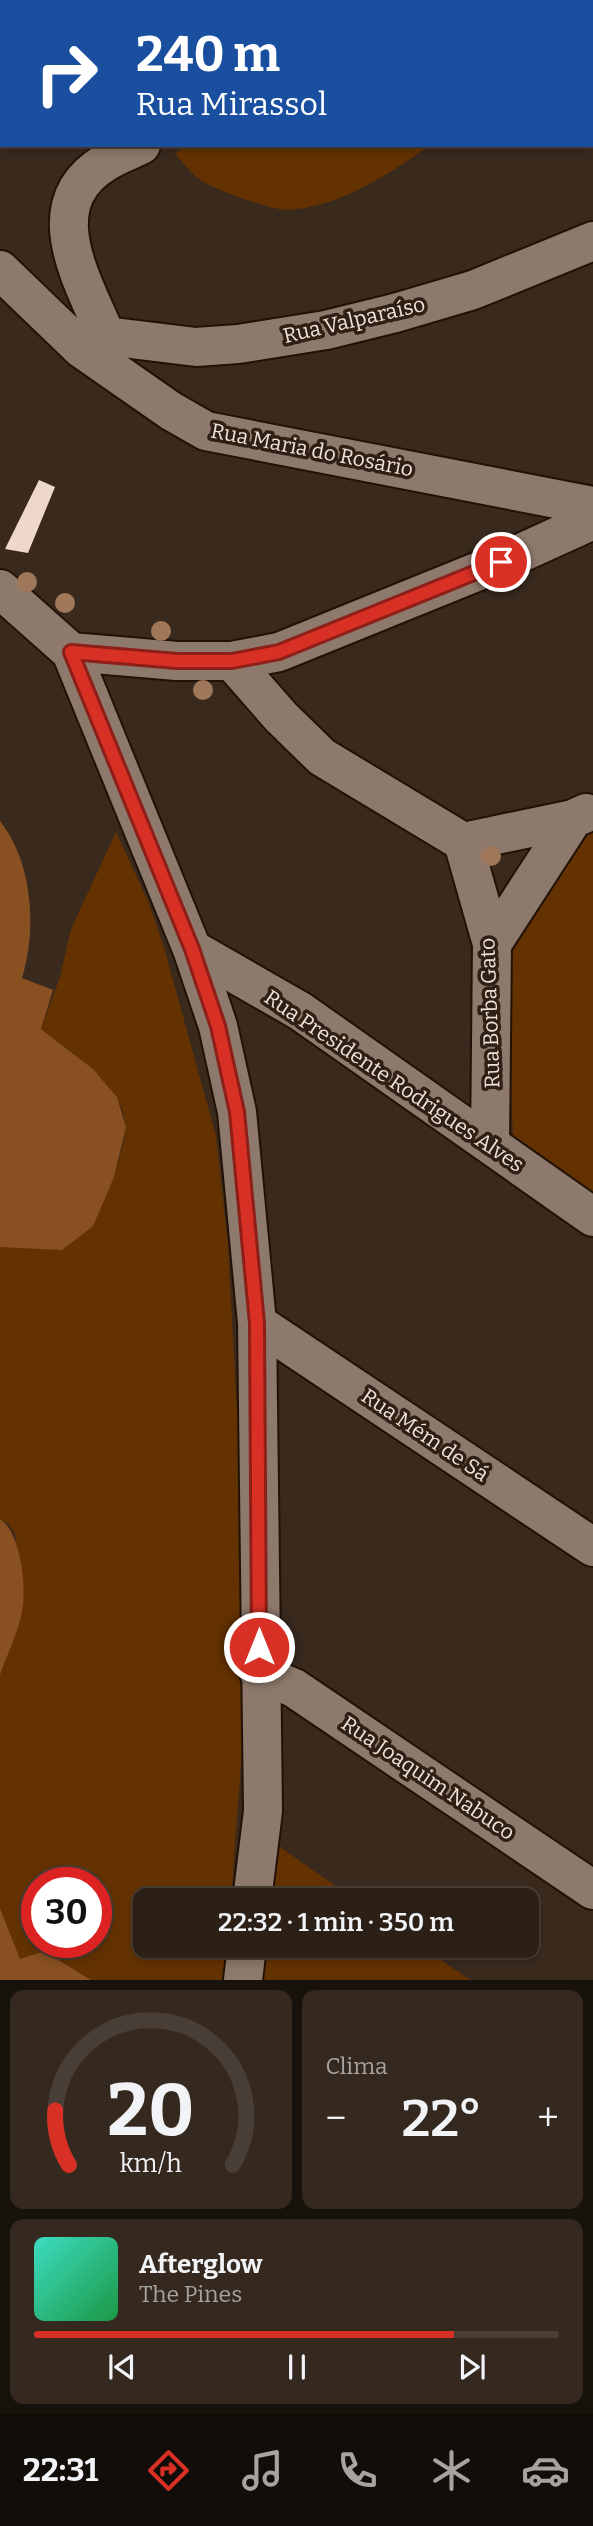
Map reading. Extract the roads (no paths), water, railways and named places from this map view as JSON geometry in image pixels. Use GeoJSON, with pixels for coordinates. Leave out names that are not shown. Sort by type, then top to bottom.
{"type":"FeatureCollection","features":[{"type":"Feature","properties":{"kind":"street"},"geometry":{"type":"LineString","coordinates":[[94,342],[67,229],[71,200],[85,179],[105,162],[137,147]]}},
{"type":"Feature","properties":{"kind":"street","name":"Rua Valparaíso"},"geometry":{"type":"LineString","coordinates":[[94,342],[196,347],[238,344],[327,330],[472,290],[593,241]]}},
{"type":"Feature","properties":{"kind":"street","name":"Rua Maria do Rosário"},"geometry":{"type":"LineString","coordinates":[[0,270],[94,342],[150,397],[206,431],[593,506]]}},
{"type":"Feature","properties":{"kind":"street"},"geometry":{"type":"LineString","coordinates":[[71,652],[165,660],[232,661],[279,652],[501,562],[593,520]]}},
{"type":"Feature","properties":{"kind":"street"},"geometry":{"type":"LineString","coordinates":[[0,589],[71,652],[192,949],[218,1026],[237,1112],[257,1323],[262,1811],[253,1888]]}},
{"type":"Feature","properties":{"kind":"street"},"geometry":{"type":"LineString","coordinates":[[232,661],[281,718],[322,757],[463,842],[583,815]]}},
{"type":"Feature","properties":{"kind":"street"},"geometry":{"type":"LineString","coordinates":[[492,944],[583,815]]}},
{"type":"Feature","properties":{"kind":"street","name":"Rua Borba Gato"},"geometry":{"type":"LineString","coordinates":[[463,842],[492,944],[490,1144]]}},
{"type":"Feature","properties":{"kind":"street","name":"Rua Presidente Rodrigues Alves"},"geometry":{"type":"LineString","coordinates":[[192,949],[300,1011],[593,1217]]}},
{"type":"Feature","properties":{"kind":"street","name":"Rua Mém de Sá"},"geometry":{"type":"LineString","coordinates":[[257,1323],[593,1547]]}},
{"type":"Feature","properties":{"kind":"street","name":"Rua Joaquim Nabuco"},"geometry":{"type":"LineString","coordinates":[[259,1674],[294,1688],[593,1891]]}},
{"type":"Feature","properties":{"kind":"street"},"geometry":{"type":"LineString","coordinates":[[243,1980],[246,1958]]}}]}
